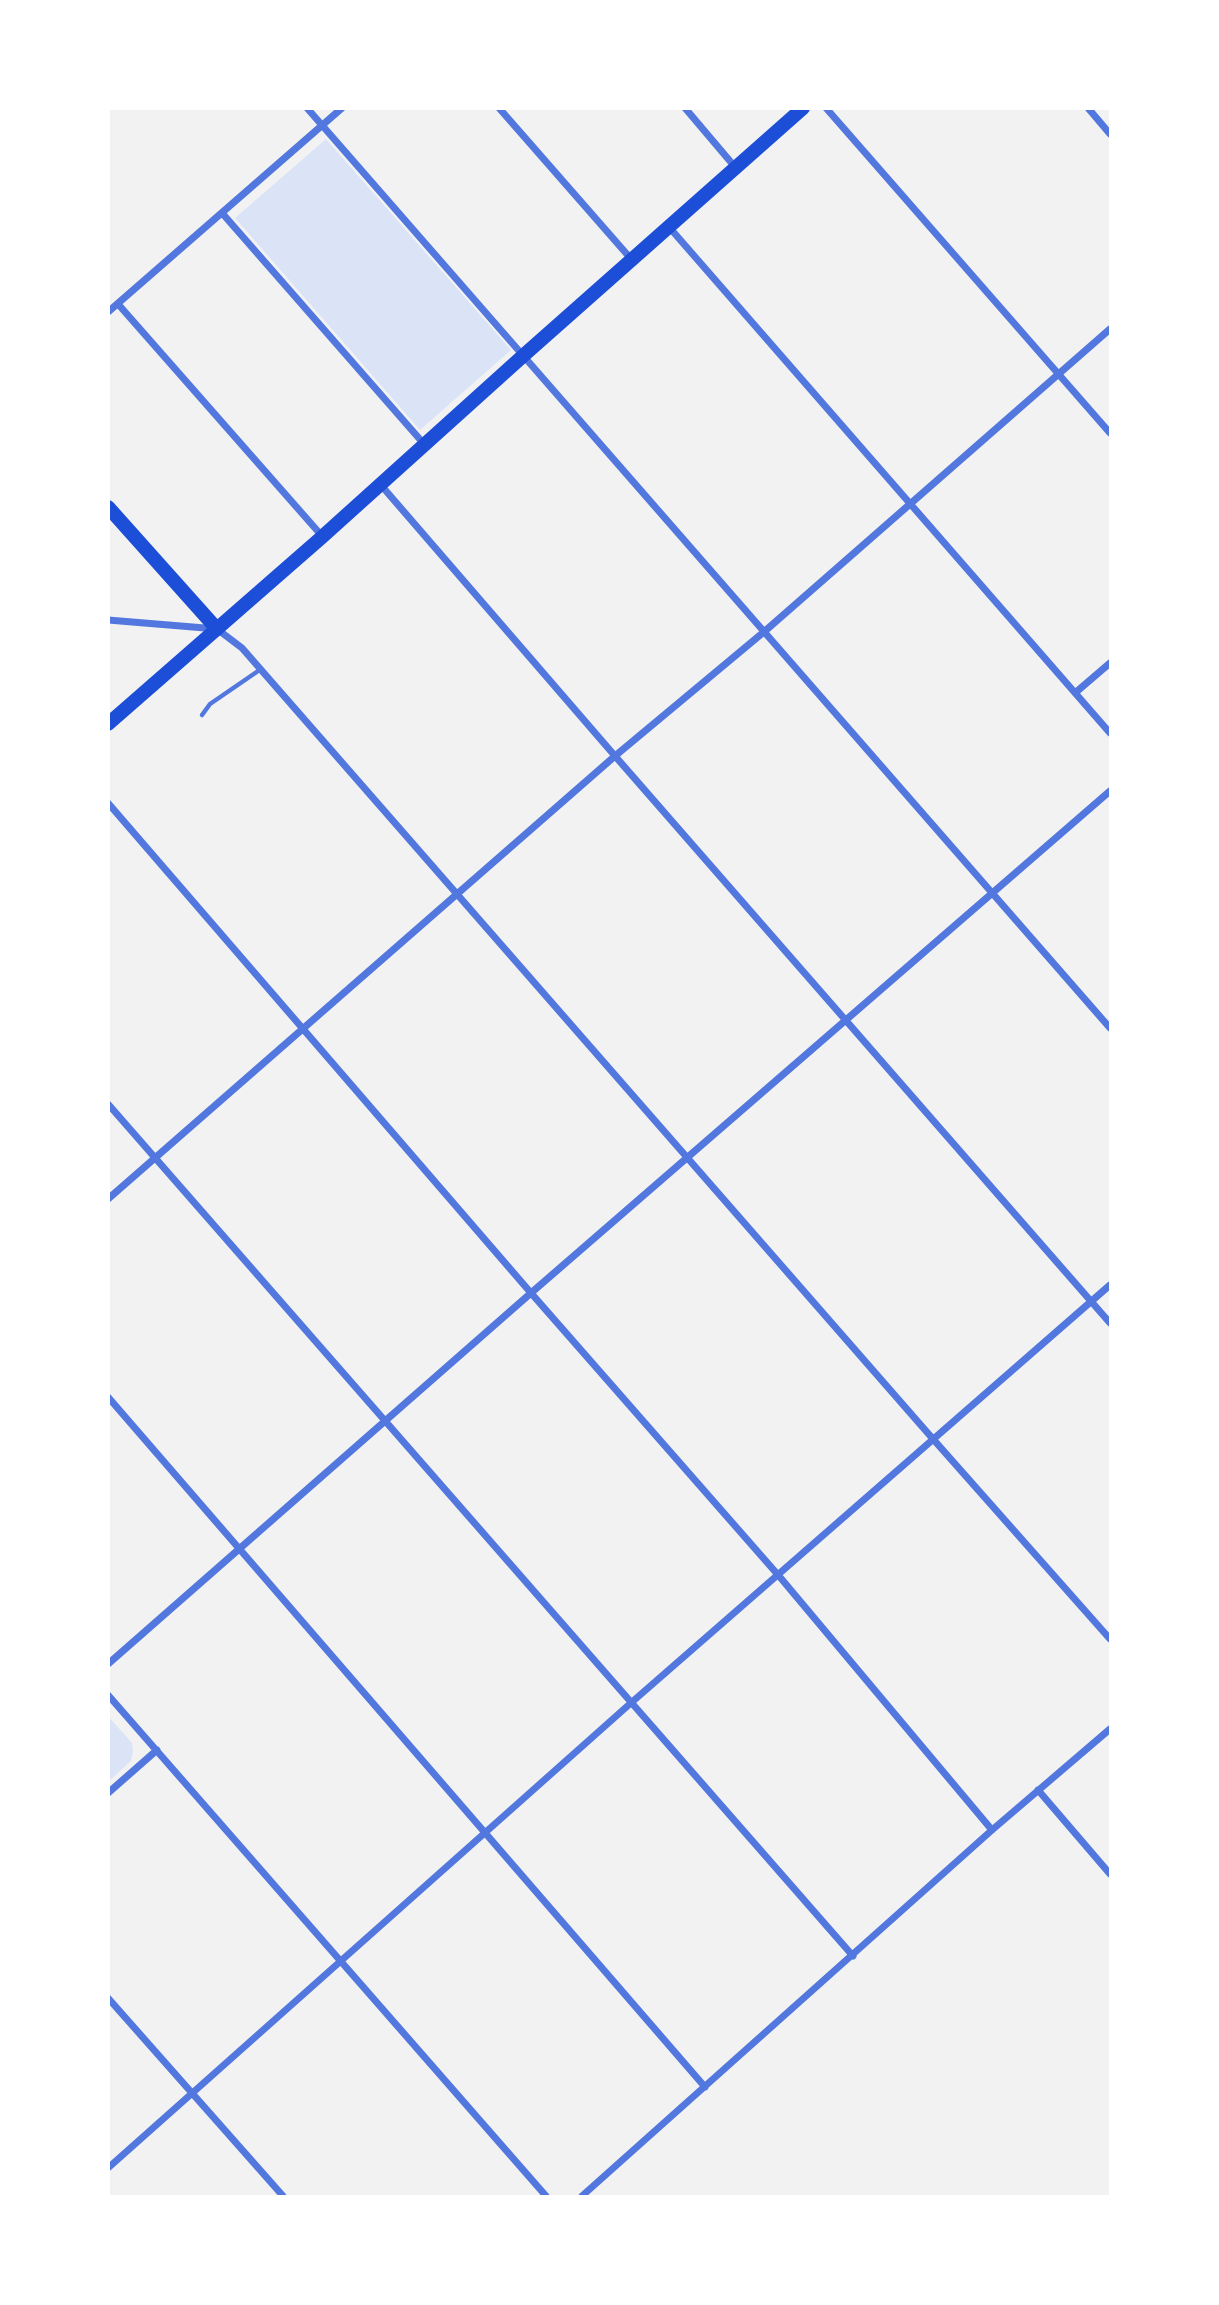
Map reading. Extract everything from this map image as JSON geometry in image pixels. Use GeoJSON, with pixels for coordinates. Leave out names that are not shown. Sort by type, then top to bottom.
{"type":"FeatureCollection","features":[{"type":"Feature","properties":{"kind":"main road"},"geometry":{"type":"LineString","coordinates":[[108,724],[803,108]]}},
{"type":"Feature","properties":{"kind":"main road"},"geometry":{"type":"LineString","coordinates":[[108,507],[217,629]]}},
{"type":"Feature","properties":{"kind":"street"},"geometry":{"type":"LineString","coordinates":[[307,108],[1111,1028]]}},
{"type":"Feature","properties":{"kind":"street"},"geometry":{"type":"LineString","coordinates":[[108,312],[342,108]]}},
{"type":"Feature","properties":{"kind":"street"},"geometry":{"type":"LineString","coordinates":[[499,108],[632,260]]}},
{"type":"Feature","properties":{"kind":"street"},"geometry":{"type":"LineString","coordinates":[[685,108],[736,168]]}},
{"type":"Feature","properties":{"kind":"street"},"geometry":{"type":"LineString","coordinates":[[827,108],[1111,433]]}},
{"type":"Feature","properties":{"kind":"street"},"geometry":{"type":"LineString","coordinates":[[1088,108],[1111,134]]}},
{"type":"Feature","properties":{"kind":"street"},"geometry":{"type":"LineString","coordinates":[[222,213],[424,444]]}},
{"type":"Feature","properties":{"kind":"street"},"geometry":{"type":"LineString","coordinates":[[669,227],[1111,733]]}},
{"type":"Feature","properties":{"kind":"street"},"geometry":{"type":"LineString","coordinates":[[118,304],[322,537]]}},
{"type":"Feature","properties":{"kind":"street"},"geometry":{"type":"LineString","coordinates":[[108,1199],[615,756],[765,631],[1111,329]]}},
{"type":"Feature","properties":{"kind":"street"},"geometry":{"type":"LineString","coordinates":[[380,484],[1111,1323]]}},
{"type":"Feature","properties":{"kind":"street"},"geometry":{"type":"LineString","coordinates":[[108,620],[217,629],[242,648],[1111,1639]]}},
{"type":"Feature","properties":{"kind":"street"},"geometry":{"type":"LineString","coordinates":[[1076,693],[1111,663]]}},
{"type":"Feature","properties":{"kind":"street"},"geometry":{"type":"LineString","coordinates":[[108,1664],[385,1420],[1111,791]]}},
{"type":"Feature","properties":{"kind":"street"},"geometry":{"type":"LineString","coordinates":[[108,803],[779,1576],[992,1830]]}},
{"type":"Feature","properties":{"kind":"street"},"geometry":{"type":"LineString","coordinates":[[108,1104],[853,1956]]}},
{"type":"Feature","properties":{"kind":"street"},"geometry":{"type":"LineString","coordinates":[[108,2168],[632,1702],[1111,1285]]}},
{"type":"Feature","properties":{"kind":"street"},"geometry":{"type":"LineString","coordinates":[[108,1397],[705,2087]]}},
{"type":"Feature","properties":{"kind":"street"},"geometry":{"type":"LineString","coordinates":[[108,1695],[546,2196]]}},
{"type":"Feature","properties":{"kind":"street"},"geometry":{"type":"LineString","coordinates":[[582,2196],[992,1830],[1111,1729]]}},
{"type":"Feature","properties":{"kind":"street"},"geometry":{"type":"LineString","coordinates":[[108,1793],[157,1750]]}},
{"type":"Feature","properties":{"kind":"street"},"geometry":{"type":"LineString","coordinates":[[1038,1790],[1111,1874]]}},
{"type":"Feature","properties":{"kind":"street"},"geometry":{"type":"LineString","coordinates":[[108,1998],[283,2196]]}},
{"type":"Feature","properties":{"kind":"lane"},"geometry":{"type":"LineString","coordinates":[[202,715],[210,704],[261,668]]}},
{"type":"Feature","properties":{"kind":"shaded area"},"geometry":{"type":"Polygon","coordinates":[[[326,139],[511,350],[420,430],[235,218],[326,139]]]}},
{"type":"Feature","properties":{"kind":"shaded area"},"geometry":{"type":"Polygon","coordinates":[[[108,1716],[132,1743],[133,1752],[131,1761],[109,1781],[108,1716]]]}}]}
